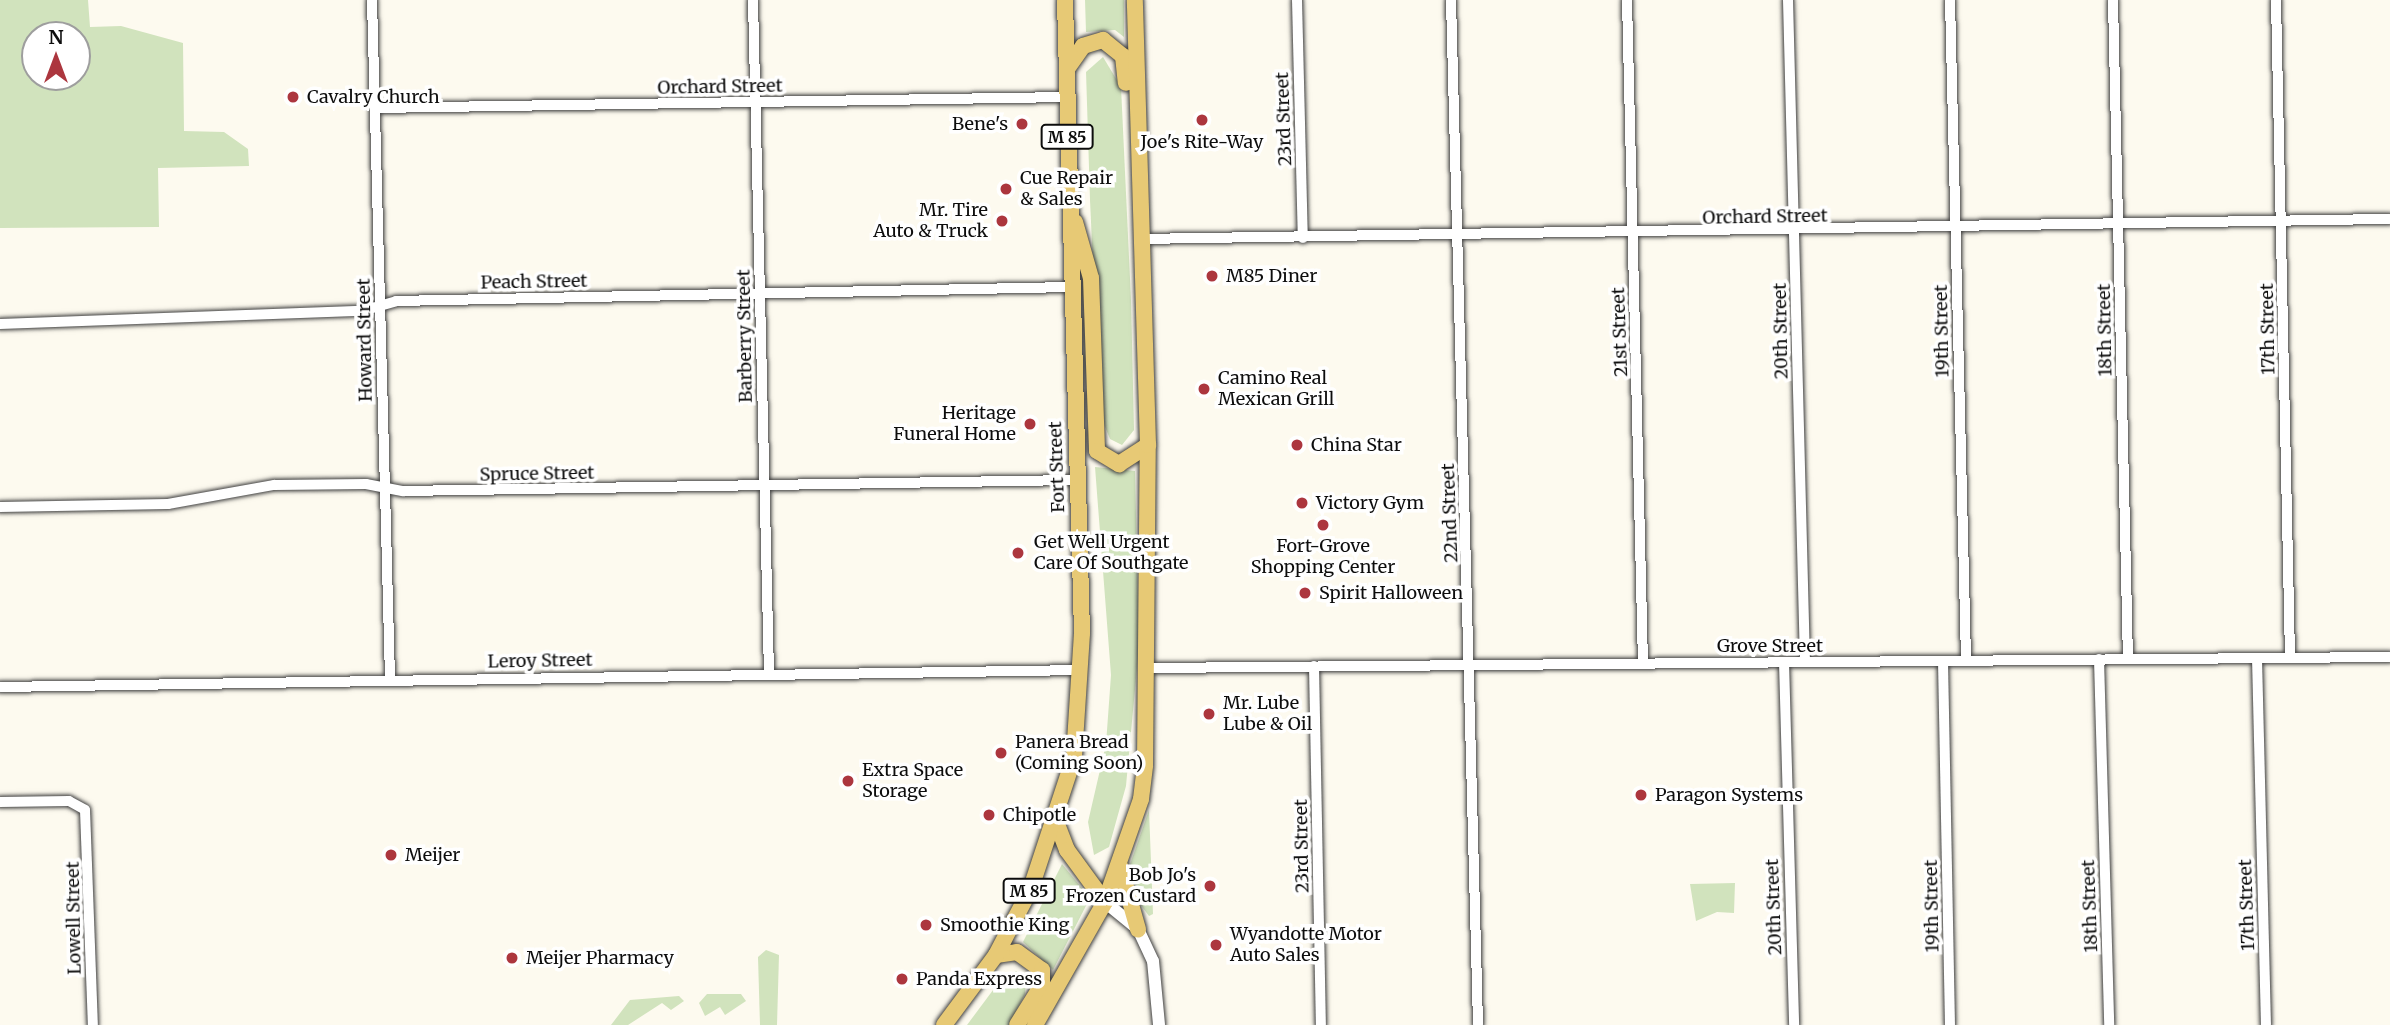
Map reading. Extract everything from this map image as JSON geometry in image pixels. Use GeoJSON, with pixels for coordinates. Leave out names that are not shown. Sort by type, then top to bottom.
{"type":"FeatureCollection","features":[{"type":"Feature","properties":{"kind":"main road","name":"Fort Street"},"geometry":{"type":"LineString","coordinates":[[944,1025],[996,956],[1057,824],[1074,757],[1080,670],[1065,0]]}},
{"type":"Feature","properties":{"kind":"main road"},"geometry":{"type":"LineString","coordinates":[[1035,1025],[1105,902],[1142,799],[1151,668],[1148,445],[1144,297],[1139,239],[1135,0]]}},
{"type":"Feature","properties":{"kind":"main road"},"geometry":{"type":"LineString","coordinates":[[1066,72],[1075,54],[1095,41],[1111,43],[1123,56],[1131,248],[1144,297]]}},
{"type":"Feature","properties":{"kind":"main road"},"geometry":{"type":"LineString","coordinates":[[1068,196],[1091,278],[1097,451],[1119,464],[1148,445]]}},
{"type":"Feature","properties":{"kind":"main road"},"geometry":{"type":"LineString","coordinates":[[1057,824],[1067,850],[1105,902]]}},
{"type":"Feature","properties":{"kind":"main road"},"geometry":{"type":"LineString","coordinates":[[1120,860],[1122,888],[1138,929]]}},
{"type":"Feature","properties":{"kind":"main road"},"geometry":{"type":"LineString","coordinates":[[996,956],[1017,952],[1042,970],[1042,985],[1017,1025]]}},
{"type":"Feature","properties":{"kind":"street","name":"Howard Street"},"geometry":{"type":"LineString","coordinates":[[372,0],[390,680]]}},
{"type":"Feature","properties":{"kind":"street","name":"Barberry Street"},"geometry":{"type":"LineString","coordinates":[[753,0],[769,672]]}},
{"type":"Feature","properties":{"kind":"street","name":"23rd Street"},"geometry":{"type":"LineString","coordinates":[[1297,0],[1303,238]]}},
{"type":"Feature","properties":{"kind":"street","name":"22nd Street"},"geometry":{"type":"LineString","coordinates":[[1451,0],[1471,664],[1478,1025]]}},
{"type":"Feature","properties":{"kind":"street","name":"21st Street"},"geometry":{"type":"LineString","coordinates":[[1627,0],[1643,663]]}},
{"type":"Feature","properties":{"kind":"street","name":"20th Street"},"geometry":{"type":"LineString","coordinates":[[1788,0],[1805,662]]}},
{"type":"Feature","properties":{"kind":"street","name":"19th Street"},"geometry":{"type":"LineString","coordinates":[[1950,0],[1966,660]]}},
{"type":"Feature","properties":{"kind":"street","name":"18th Street"},"geometry":{"type":"LineString","coordinates":[[2113,0],[2128,659]]}},
{"type":"Feature","properties":{"kind":"street","name":"17th Street"},"geometry":{"type":"LineString","coordinates":[[2276,0],[2290,657]]}},
{"type":"Feature","properties":{"kind":"street","name":"Orchard Street"},"geometry":{"type":"LineString","coordinates":[[375,108],[1066,96]]}},
{"type":"Feature","properties":{"kind":"street","name":"Orchard Street"},"geometry":{"type":"LineString","coordinates":[[1139,239],[1633,235],[2390,219]]}},
{"type":"Feature","properties":{"kind":"street","name":"Peach Street"},"geometry":{"type":"LineString","coordinates":[[0,324],[203,320],[379,306],[396,301],[1070,287]]}},
{"type":"Feature","properties":{"kind":"street","name":"Spruce Street"},"geometry":{"type":"LineString","coordinates":[[0,507],[176,503],[274,485],[384,488],[764,486],[1077,480]]}},
{"type":"Feature","properties":{"kind":"street","name":"Grove Street"},"geometry":{"type":"LineString","coordinates":[[1151,668],[2390,657]]}},
{"type":"Feature","properties":{"kind":"street","name":"17th Street"},"geometry":{"type":"LineString","coordinates":[[2257,658],[2266,1025]]}},
{"type":"Feature","properties":{"kind":"street","name":"18th Street"},"geometry":{"type":"LineString","coordinates":[[2099,659],[2109,1025]]}},
{"type":"Feature","properties":{"kind":"street","name":"19th Street"},"geometry":{"type":"LineString","coordinates":[[1943,661],[1950,1025]]}},
{"type":"Feature","properties":{"kind":"street","name":"20th Street"},"geometry":{"type":"LineString","coordinates":[[1784,662],[1794,1025]]}},
{"type":"Feature","properties":{"kind":"street","name":"23rd Street"},"geometry":{"type":"LineString","coordinates":[[1314,666],[1321,1025]]}},
{"type":"Feature","properties":{"kind":"street","name":"Leroy Street"},"geometry":{"type":"LineString","coordinates":[[0,687],[769,672],[1080,670]]}},
{"type":"Feature","properties":{"kind":"street","name":"Lowell Street"},"geometry":{"type":"LineString","coordinates":[[0,802],[69,801],[85,810],[93,1025]]}},
{"type":"Feature","properties":{"kind":"street"},"geometry":{"type":"LineString","coordinates":[[1105,902],[1138,929],[1153,961],[1159,1025]]}},
{"type":"Feature","properties":{"kind":"green space"},"geometry":{"type":"Polygon","coordinates":[[[0,0],[88,0],[90,21],[21,21],[21,91],[91,91],[91,27],[121,26],[183,43],[184,131],[224,132],[248,149],[249,166],[158,168],[159,227],[0,228],[0,0]]]}},
{"type":"Feature","properties":{"kind":"green space"},"geometry":{"type":"Polygon","coordinates":[[[1085,0],[1124,0],[1124,37],[1115,30],[1086,32],[1085,0]]]}},
{"type":"Feature","properties":{"kind":"green space"},"geometry":{"type":"Polygon","coordinates":[[[1103,57],[1121,87],[1134,430],[1122,445],[1110,439],[1100,414],[1086,72],[1103,57]]]}},
{"type":"Feature","properties":{"kind":"green space"},"geometry":{"type":"Polygon","coordinates":[[[1095,467],[1135,471],[1139,646],[1126,786],[1109,847],[1094,855],[1088,822],[1106,744],[1111,675],[1095,467]]]}},
{"type":"Feature","properties":{"kind":"green space"},"geometry":{"type":"Polygon","coordinates":[[[1149,810],[1153,914],[1149,916],[1128,888],[1127,873],[1149,810]]]}},
{"type":"Feature","properties":{"kind":"green space"},"geometry":{"type":"Polygon","coordinates":[[[1062,864],[1090,898],[1053,970],[1023,942],[1062,864]]]}},
{"type":"Feature","properties":{"kind":"green space"},"geometry":{"type":"Polygon","coordinates":[[[1735,883],[1734,913],[1717,912],[1696,921],[1690,884],[1735,883]]]}},
{"type":"Feature","properties":{"kind":"green space"},"geometry":{"type":"Polygon","coordinates":[[[766,950],[779,955],[777,1025],[760,1025],[758,957],[766,950]]]}},
{"type":"Feature","properties":{"kind":"green space"},"geometry":{"type":"Polygon","coordinates":[[[1016,971],[1026,980],[1025,994],[1009,1025],[967,1025],[999,982],[1016,971]]]}},
{"type":"Feature","properties":{"kind":"green space"},"geometry":{"type":"Polygon","coordinates":[[[707,994],[741,994],[746,1001],[725,1015],[720,1007],[705,1016],[699,1003],[707,994]]]}},
{"type":"Feature","properties":{"kind":"green space"},"geometry":{"type":"Polygon","coordinates":[[[679,996],[684,1001],[671,1010],[662,1003],[628,1025],[611,1025],[630,1000],[679,996]]]}},
{"type":"Feature","properties":{"kind":"place","name":"Cavalry Church"},"geometry":{"type":"Point","coordinates":[293,97]}},
{"type":"Feature","properties":{"kind":"place","name":"Joe's Rite-Way"},"geometry":{"type":"Point","coordinates":[1202,120]}},
{"type":"Feature","properties":{"kind":"place","name":"Bene's"},"geometry":{"type":"Point","coordinates":[1022,124]}},
{"type":"Feature","properties":{"kind":"place","name":"Cue Repair & Sales"},"geometry":{"type":"Point","coordinates":[1006,189]}},
{"type":"Feature","properties":{"kind":"place","name":"Mr. Tire Auto & Truck"},"geometry":{"type":"Point","coordinates":[1002,221]}},
{"type":"Feature","properties":{"kind":"place","name":"M85 Diner"},"geometry":{"type":"Point","coordinates":[1212,276]}},
{"type":"Feature","properties":{"kind":"place","name":"Camino Real Mexican Grill"},"geometry":{"type":"Point","coordinates":[1204,389]}},
{"type":"Feature","properties":{"kind":"place","name":"Heritage Funeral Home"},"geometry":{"type":"Point","coordinates":[1030,424]}},
{"type":"Feature","properties":{"kind":"place","name":"China Star"},"geometry":{"type":"Point","coordinates":[1297,445]}},
{"type":"Feature","properties":{"kind":"place","name":"Victory Gym"},"geometry":{"type":"Point","coordinates":[1302,503]}},
{"type":"Feature","properties":{"kind":"place","name":"Fort-Grove Shopping Center"},"geometry":{"type":"Point","coordinates":[1323,525]}},
{"type":"Feature","properties":{"kind":"place","name":"Get Well Urgent Care Of Southgate"},"geometry":{"type":"Point","coordinates":[1018,553]}},
{"type":"Feature","properties":{"kind":"place","name":"Spirit Halloween"},"geometry":{"type":"Point","coordinates":[1305,593]}},
{"type":"Feature","properties":{"kind":"place","name":"Mr. Lube Lube & Oil"},"geometry":{"type":"Point","coordinates":[1209,714]}},
{"type":"Feature","properties":{"kind":"place","name":"Panera Bread (Coming Soon)"},"geometry":{"type":"Point","coordinates":[1001,753]}},
{"type":"Feature","properties":{"kind":"place","name":"Extra Space Storage"},"geometry":{"type":"Point","coordinates":[848,781]}},
{"type":"Feature","properties":{"kind":"place","name":"Paragon Systems"},"geometry":{"type":"Point","coordinates":[1641,795]}},
{"type":"Feature","properties":{"kind":"place","name":"Chipotle"},"geometry":{"type":"Point","coordinates":[989,815]}},
{"type":"Feature","properties":{"kind":"place","name":"Meijer"},"geometry":{"type":"Point","coordinates":[391,855]}},
{"type":"Feature","properties":{"kind":"place","name":"Bob Jo's Frozen Custard"},"geometry":{"type":"Point","coordinates":[1210,886]}},
{"type":"Feature","properties":{"kind":"place","name":"Smoothie King"},"geometry":{"type":"Point","coordinates":[926,925]}},
{"type":"Feature","properties":{"kind":"place","name":"Wyandotte Motor Auto Sales"},"geometry":{"type":"Point","coordinates":[1216,945]}},
{"type":"Feature","properties":{"kind":"place","name":"Meijer Pharmacy"},"geometry":{"type":"Point","coordinates":[512,958]}},
{"type":"Feature","properties":{"kind":"place","name":"Panda Express"},"geometry":{"type":"Point","coordinates":[902,979]}}]}
